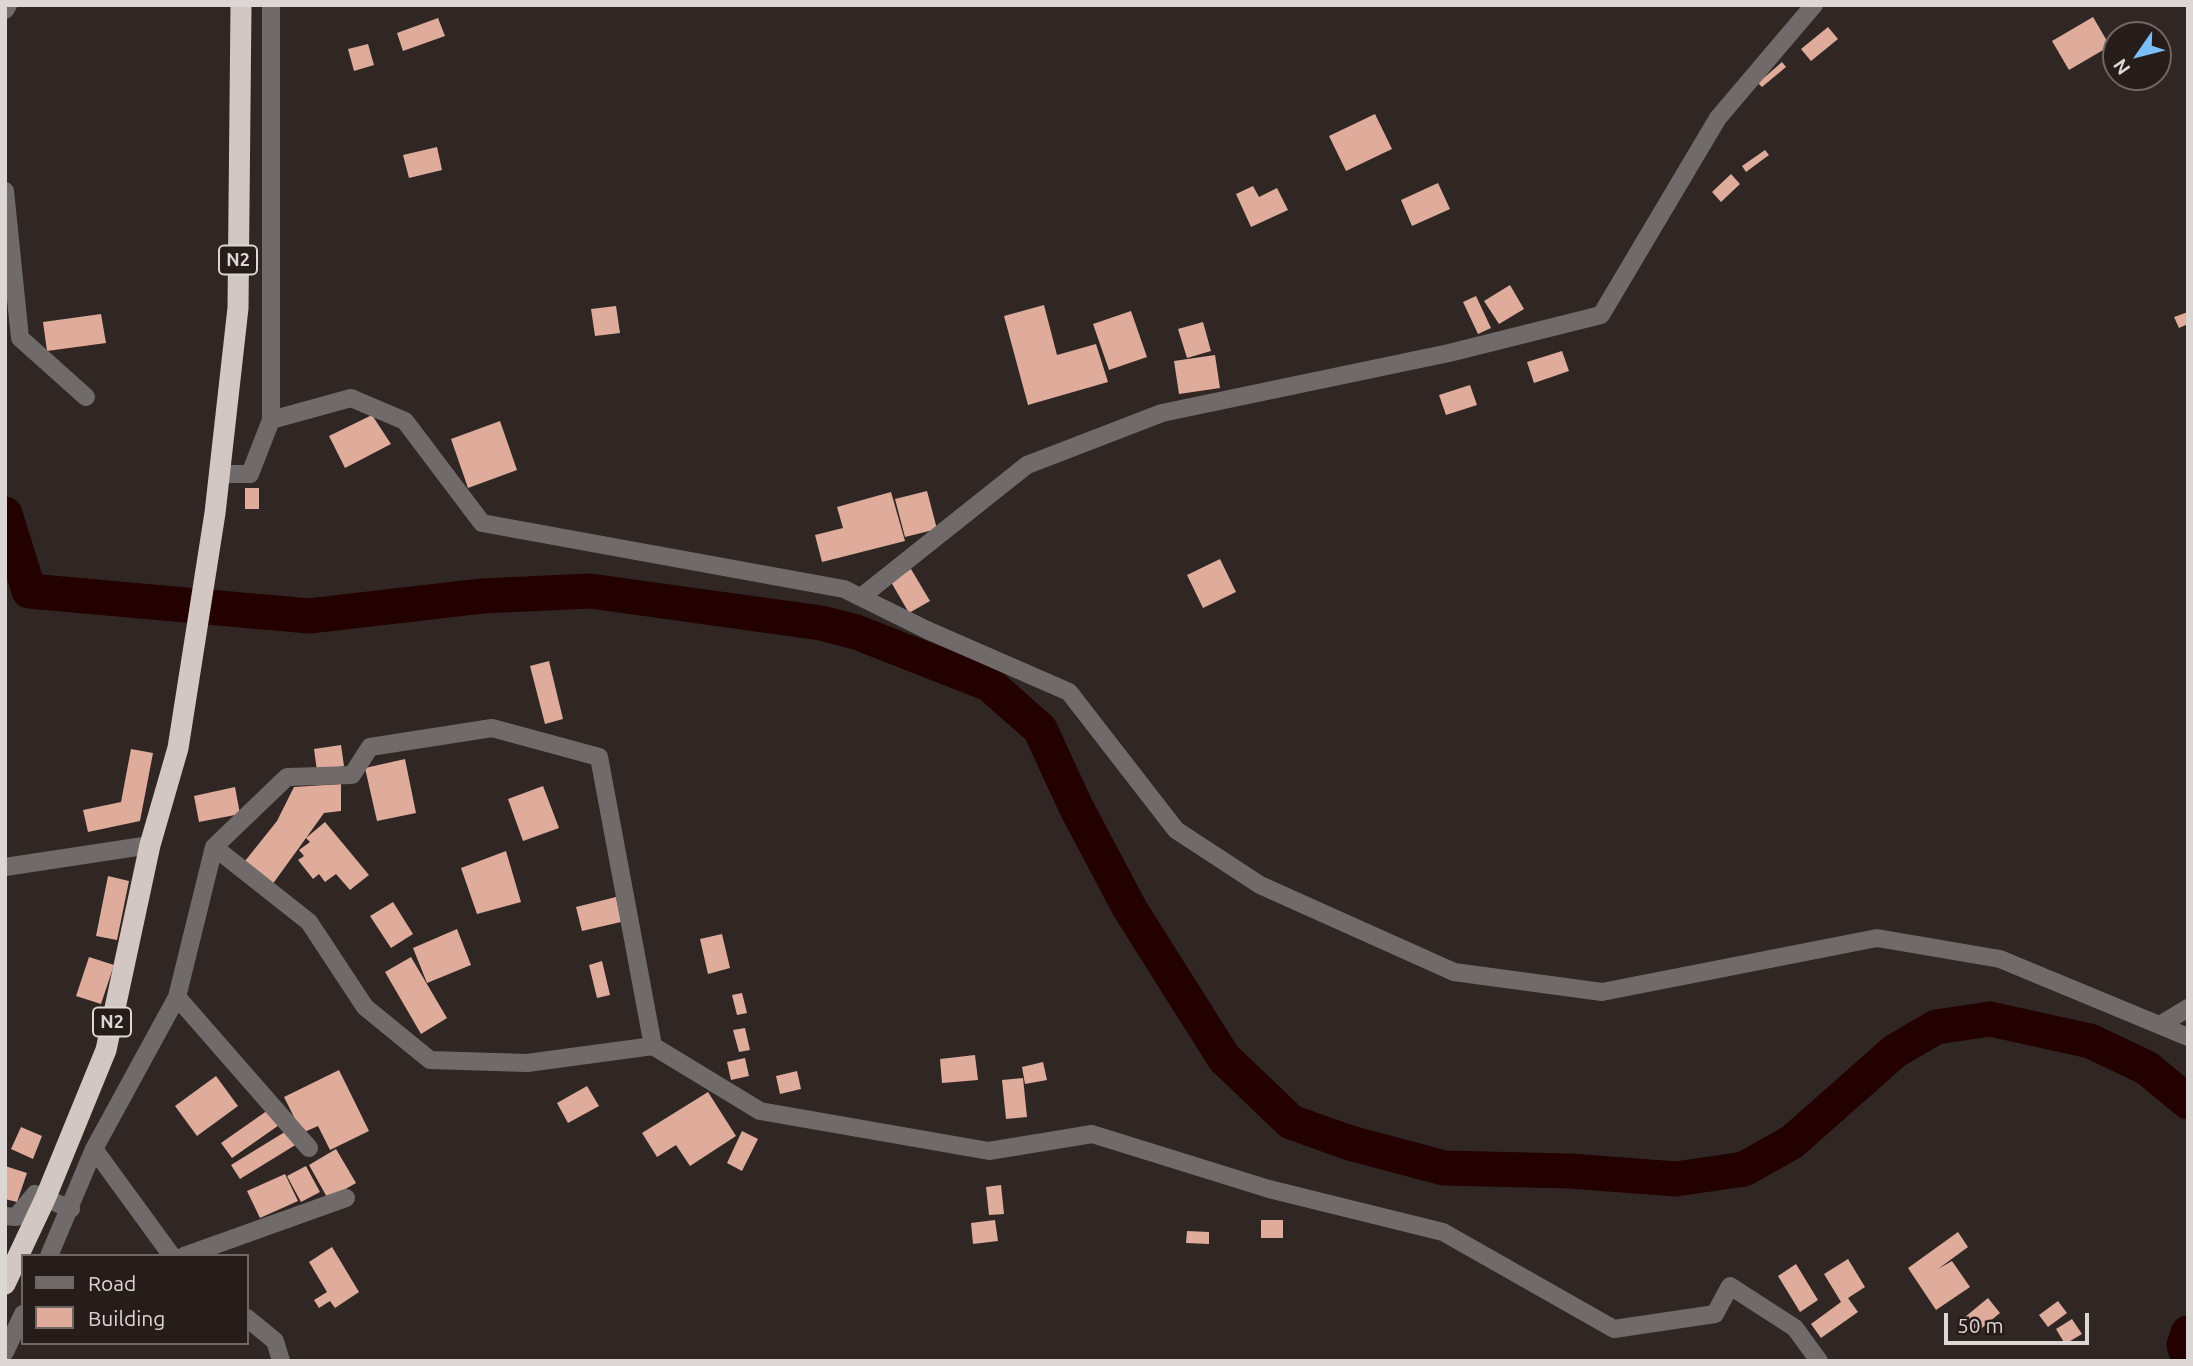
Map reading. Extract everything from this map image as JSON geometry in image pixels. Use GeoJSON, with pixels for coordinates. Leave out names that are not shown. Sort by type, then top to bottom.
{"type":"FeatureCollection","features":[{"type":"Feature","properties":{"kind":"highway","name":"N2"},"geometry":{"type":"LineString","coordinates":[[5,1284],[45,1199],[106,1051],[150,845],[178,748],[215,513],[238,308],[241,5]]}},
{"type":"Feature","properties":{"kind":"street"},"geometry":{"type":"LineString","coordinates":[[5,10],[8,5]]}},
{"type":"Feature","properties":{"kind":"street"},"geometry":{"type":"LineString","coordinates":[[219,474],[250,474],[271,420],[271,5]]}},
{"type":"Feature","properties":{"kind":"street"},"geometry":{"type":"LineString","coordinates":[[861,597],[1027,465],[1162,413],[1449,353],[1601,316],[1718,118],[1814,5]]}},
{"type":"Feature","properties":{"kind":"street"},"geometry":{"type":"LineString","coordinates":[[5,191],[20,338],[86,397]]}},
{"type":"Feature","properties":{"kind":"street"},"geometry":{"type":"LineString","coordinates":[[271,420],[351,398],[405,421],[482,523],[844,589],[927,630],[1069,692],[1176,830],[1260,885],[1454,972],[1602,992],[1877,938],[2000,959],[2188,1037]]}},
{"type":"Feature","properties":{"kind":"street"},"geometry":{"type":"LineString","coordinates":[[50,1254],[94,1149],[177,997],[214,847],[287,777],[352,775],[370,747],[492,728],[599,757],[653,1046]]}},
{"type":"Feature","properties":{"kind":"street"},"geometry":{"type":"LineString","coordinates":[[5,867],[150,845]]}},
{"type":"Feature","properties":{"kind":"street"},"geometry":{"type":"LineString","coordinates":[[214,847],[309,922],[365,1007],[430,1060],[527,1063],[653,1046],[760,1111],[989,1151],[1091,1134],[1269,1189],[1443,1232],[1614,1329],[1715,1314],[1730,1286],[1795,1328],[1819,1361]]}},
{"type":"Feature","properties":{"kind":"street"},"geometry":{"type":"LineString","coordinates":[[177,997],[309,1148]]}},
{"type":"Feature","properties":{"kind":"street"},"geometry":{"type":"LineString","coordinates":[[2160,1025],[2188,1008]]}},
{"type":"Feature","properties":{"kind":"street"},"geometry":{"type":"LineString","coordinates":[[94,1149],[171,1254]]}},
{"type":"Feature","properties":{"kind":"street"},"geometry":{"type":"LineString","coordinates":[[5,1216],[16,1217],[35,1194],[71,1209]]}},
{"type":"Feature","properties":{"kind":"street"},"geometry":{"type":"LineString","coordinates":[[190,1254],[346,1198]]}},
{"type":"Feature","properties":{"kind":"street"},"geometry":{"type":"LineString","coordinates":[[5,1352],[21,1318]]}},
{"type":"Feature","properties":{"kind":"street"},"geometry":{"type":"LineString","coordinates":[[248,1319],[275,1341],[281,1361]]}},
{"type":"Feature","properties":{"kind":"building"},"geometry":{"type":"Polygon","coordinates":[[[2093,17],[2102,32],[2102,51],[2069,70],[2052,41],[2093,17]]]}},
{"type":"Feature","properties":{"kind":"building"},"geometry":{"type":"Polygon","coordinates":[[[438,18],[445,36],[403,51],[397,33],[438,18]]]}},
{"type":"Feature","properties":{"kind":"building"},"geometry":{"type":"Polygon","coordinates":[[[1828,27],[1838,39],[1811,61],[1801,49],[1828,27]]]}},
{"type":"Feature","properties":{"kind":"building"},"geometry":{"type":"Polygon","coordinates":[[[368,44],[374,65],[354,71],[348,49],[368,44]]]}},
{"type":"Feature","properties":{"kind":"building"},"geometry":{"type":"Polygon","coordinates":[[[1782,62],[1786,67],[1762,87],[1758,83],[1782,62]]]}},
{"type":"Feature","properties":{"kind":"building"},"geometry":{"type":"Polygon","coordinates":[[[1375,114],[1392,149],[1346,171],[1329,136],[1375,114]]]}},
{"type":"Feature","properties":{"kind":"building"},"geometry":{"type":"Polygon","coordinates":[[[437,147],[442,170],[409,178],[403,155],[437,147]]]}},
{"type":"Feature","properties":{"kind":"building"},"geometry":{"type":"Polygon","coordinates":[[[1765,150],[1769,155],[1746,172],[1742,166],[1765,150]]]}},
{"type":"Feature","properties":{"kind":"building"},"geometry":{"type":"Polygon","coordinates":[[[1731,174],[1740,184],[1721,202],[1712,192],[1731,174]]]}},
{"type":"Feature","properties":{"kind":"building"},"geometry":{"type":"Polygon","coordinates":[[[1438,183],[1450,209],[1412,226],[1401,200],[1438,183]]]}},
{"type":"Feature","properties":{"kind":"building"},"geometry":{"type":"Polygon","coordinates":[[[1253,186],[1259,197],[1277,188],[1288,210],[1251,227],[1236,194],[1253,186]]]}},
{"type":"Feature","properties":{"kind":"building"},"geometry":{"type":"Polygon","coordinates":[[[1510,285],[1524,309],[1499,324],[1484,301],[1510,285]]]}},
{"type":"Feature","properties":{"kind":"building"},"geometry":{"type":"Polygon","coordinates":[[[1476,296],[1491,328],[1478,334],[1463,302],[1476,296]]]}},
{"type":"Feature","properties":{"kind":"building"},"geometry":{"type":"Polygon","coordinates":[[[1044,305],[1057,355],[1096,344],[1108,382],[1028,405],[1004,316],[1044,305]]]}},
{"type":"Feature","properties":{"kind":"building"},"geometry":{"type":"Polygon","coordinates":[[[616,306],[620,333],[595,336],[591,309],[616,306]]]}},
{"type":"Feature","properties":{"kind":"building"},"geometry":{"type":"Polygon","coordinates":[[[1131,311],[1147,357],[1109,370],[1093,324],[1131,311]]]}},
{"type":"Feature","properties":{"kind":"building"},"geometry":{"type":"Polygon","coordinates":[[[2188,312],[2188,324],[2179,328],[2174,317],[2188,312]]]}},
{"type":"Feature","properties":{"kind":"building"},"geometry":{"type":"Polygon","coordinates":[[[101,314],[106,343],[47,351],[43,322],[101,314]]]}},
{"type":"Feature","properties":{"kind":"building"},"geometry":{"type":"Polygon","coordinates":[[[1203,322],[1211,351],[1187,358],[1178,329],[1203,322]]]}},
{"type":"Feature","properties":{"kind":"building"},"geometry":{"type":"Polygon","coordinates":[[[1562,351],[1569,371],[1534,383],[1527,362],[1562,351]]]}},
{"type":"Feature","properties":{"kind":"building"},"geometry":{"type":"Polygon","coordinates":[[[1215,355],[1220,388],[1179,394],[1174,361],[1215,355]]]}},
{"type":"Feature","properties":{"kind":"building"},"geometry":{"type":"Polygon","coordinates":[[[1470,385],[1477,405],[1446,415],[1439,395],[1470,385]]]}},
{"type":"Feature","properties":{"kind":"building"},"geometry":{"type":"Polygon","coordinates":[[[372,415],[391,444],[345,468],[329,436],[372,415]]]}},
{"type":"Feature","properties":{"kind":"building"},"geometry":{"type":"Polygon","coordinates":[[[500,421],[517,470],[468,488],[451,439],[500,421]]]}},
{"type":"Feature","properties":{"kind":"building"},"geometry":{"type":"Polygon","coordinates":[[[245,488],[259,488],[259,509],[245,509],[245,488]]]}},
{"type":"Feature","properties":{"kind":"building"},"geometry":{"type":"Polygon","coordinates":[[[927,491],[937,529],[905,537],[895,499],[927,491]]]}},
{"type":"Feature","properties":{"kind":"building"},"geometry":{"type":"Polygon","coordinates":[[[891,492],[905,541],[822,562],[815,535],[843,528],[837,507],[891,492]]]}},
{"type":"Feature","properties":{"kind":"building"},"geometry":{"type":"Polygon","coordinates":[[[1220,559],[1236,592],[1203,608],[1187,575],[1220,559]]]}},
{"type":"Feature","properties":{"kind":"building"},"geometry":{"type":"Polygon","coordinates":[[[911,569],[930,601],[909,613],[891,582],[911,569]]]}},
{"type":"Feature","properties":{"kind":"building"},"geometry":{"type":"Polygon","coordinates":[[[549,661],[563,719],[545,724],[530,666],[549,661]]]}},
{"type":"Feature","properties":{"kind":"building"},"geometry":{"type":"Polygon","coordinates":[[[341,745],[344,766],[317,771],[314,749],[341,745]]]}},
{"type":"Feature","properties":{"kind":"building"},"geometry":{"type":"Polygon","coordinates":[[[131,749],[153,753],[140,821],[88,832],[83,810],[121,802],[131,749]]]}},
{"type":"Feature","properties":{"kind":"building"},"geometry":{"type":"Polygon","coordinates":[[[405,759],[416,813],[377,821],[365,768],[405,759]]]}},
{"type":"Feature","properties":{"kind":"building"},"geometry":{"type":"Polygon","coordinates":[[[341,784],[341,811],[324,813],[272,885],[245,861],[277,821],[294,787],[341,784]]]}},
{"type":"Feature","properties":{"kind":"building"},"geometry":{"type":"Polygon","coordinates":[[[543,786],[559,828],[523,841],[508,799],[543,786]]]}},
{"type":"Feature","properties":{"kind":"building"},"geometry":{"type":"Polygon","coordinates":[[[235,787],[240,814],[199,822],[194,796],[235,787]]]}},
{"type":"Feature","properties":{"kind":"building"},"geometry":{"type":"Polygon","coordinates":[[[325,822],[369,875],[350,890],[336,874],[325,882],[319,874],[313,879],[298,860],[304,856],[299,850],[310,842],[306,838],[325,822]]]}},
{"type":"Feature","properties":{"kind":"building"},"geometry":{"type":"Polygon","coordinates":[[[506,851],[521,902],[477,914],[461,868],[506,851]]]}},
{"type":"Feature","properties":{"kind":"building"},"geometry":{"type":"Polygon","coordinates":[[[108,876],[129,881],[117,940],[96,936],[108,876]]]}},
{"type":"Feature","properties":{"kind":"building"},"geometry":{"type":"Polygon","coordinates":[[[616,897],[621,922],[582,931],[576,907],[616,897]]]}},
{"type":"Feature","properties":{"kind":"building"},"geometry":{"type":"Polygon","coordinates":[[[393,902],[413,934],[391,948],[370,916],[393,902]]]}},
{"type":"Feature","properties":{"kind":"building"},"geometry":{"type":"Polygon","coordinates":[[[457,929],[471,965],[427,983],[413,948],[457,929]]]}},
{"type":"Feature","properties":{"kind":"building"},"geometry":{"type":"Polygon","coordinates":[[[722,934],[730,968],[708,974],[700,939],[722,934]]]}},
{"type":"Feature","properties":{"kind":"building"},"geometry":{"type":"Polygon","coordinates":[[[89,957],[114,965],[101,1004],[76,996],[89,957]]]}},
{"type":"Feature","properties":{"kind":"building"},"geometry":{"type":"Polygon","coordinates":[[[411,957],[447,1018],[421,1034],[385,972],[411,957]]]}},
{"type":"Feature","properties":{"kind":"building"},"geometry":{"type":"Polygon","coordinates":[[[602,961],[610,995],[597,998],[589,965],[602,961]]]}},
{"type":"Feature","properties":{"kind":"building"},"geometry":{"type":"Polygon","coordinates":[[[742,993],[747,1013],[737,1015],[732,995],[742,993]]]}},
{"type":"Feature","properties":{"kind":"building"},"geometry":{"type":"Polygon","coordinates":[[[745,1028],[750,1050],[739,1052],[733,1030],[745,1028]]]}},
{"type":"Feature","properties":{"kind":"building"},"geometry":{"type":"Polygon","coordinates":[[[975,1055],[978,1080],[942,1083],[940,1059],[975,1055]]]}},
{"type":"Feature","properties":{"kind":"building"},"geometry":{"type":"Polygon","coordinates":[[[745,1058],[749,1076],[731,1080],[727,1062],[745,1058]]]}},
{"type":"Feature","properties":{"kind":"building"},"geometry":{"type":"Polygon","coordinates":[[[1043,1062],[1047,1080],[1025,1084],[1022,1067],[1043,1062]]]}},
{"type":"Feature","properties":{"kind":"building"},"geometry":{"type":"Polygon","coordinates":[[[339,1070],[369,1131],[330,1150],[318,1126],[302,1133],[284,1097],[339,1070]]]}},
{"type":"Feature","properties":{"kind":"building"},"geometry":{"type":"Polygon","coordinates":[[[797,1071],[801,1089],[780,1094],[776,1076],[797,1071]]]}},
{"type":"Feature","properties":{"kind":"building"},"geometry":{"type":"Polygon","coordinates":[[[216,1076],[238,1106],[197,1136],[175,1106],[216,1076]]]}},
{"type":"Feature","properties":{"kind":"building"},"geometry":{"type":"Polygon","coordinates":[[[1023,1078],[1027,1117],[1006,1119],[1002,1080],[1023,1078]]]}},
{"type":"Feature","properties":{"kind":"building"},"geometry":{"type":"Polygon","coordinates":[[[587,1086],[599,1106],[568,1123],[557,1103],[587,1086]]]}},
{"type":"Feature","properties":{"kind":"building"},"geometry":{"type":"Polygon","coordinates":[[[708,1092],[736,1136],[690,1166],[676,1145],[657,1157],[642,1133],[708,1092]]]}},
{"type":"Feature","properties":{"kind":"building"},"geometry":{"type":"Polygon","coordinates":[[[271,1108],[282,1123],[232,1158],[221,1143],[271,1108]]]}},
{"type":"Feature","properties":{"kind":"building"},"geometry":{"type":"Polygon","coordinates":[[[21,1127],[42,1136],[33,1159],[11,1149],[21,1127]]]}},
{"type":"Feature","properties":{"kind":"building"},"geometry":{"type":"Polygon","coordinates":[[[288,1130],[297,1144],[240,1179],[231,1165],[288,1130]]]}},
{"type":"Feature","properties":{"kind":"building"},"geometry":{"type":"Polygon","coordinates":[[[742,1131],[758,1139],[742,1171],[727,1163],[742,1131]]]}},
{"type":"Feature","properties":{"kind":"building"},"geometry":{"type":"Polygon","coordinates":[[[336,1149],[356,1183],[328,1199],[309,1165],[336,1149]]]}},
{"type":"Feature","properties":{"kind":"building"},"geometry":{"type":"Polygon","coordinates":[[[5,1166],[27,1173],[17,1202],[5,1199],[5,1166]]]}},
{"type":"Feature","properties":{"kind":"building"},"geometry":{"type":"Polygon","coordinates":[[[306,1166],[320,1192],[301,1202],[287,1176],[306,1166]]]}},
{"type":"Feature","properties":{"kind":"building"},"geometry":{"type":"Polygon","coordinates":[[[285,1174],[298,1201],[260,1218],[247,1191],[285,1174]]]}},
{"type":"Feature","properties":{"kind":"building"},"geometry":{"type":"Polygon","coordinates":[[[1001,1185],[1004,1214],[989,1215],[986,1187],[1001,1185]]]}},
{"type":"Feature","properties":{"kind":"building"},"geometry":{"type":"Polygon","coordinates":[[[995,1220],[998,1241],[973,1244],[971,1223],[995,1220]]]}},
{"type":"Feature","properties":{"kind":"building"},"geometry":{"type":"Polygon","coordinates":[[[1261,1220],[1283,1220],[1283,1238],[1261,1238],[1261,1220]]]}},
{"type":"Feature","properties":{"kind":"building"},"geometry":{"type":"Polygon","coordinates":[[[1187,1231],[1209,1232],[1209,1244],[1186,1243],[1187,1231]]]}},
{"type":"Feature","properties":{"kind":"building"},"geometry":{"type":"Polygon","coordinates":[[[1958,1232],[1968,1247],[1938,1269],[1952,1261],[1970,1287],[1936,1310],[1908,1268],[1958,1232]]]}},
{"type":"Feature","properties":{"kind":"building"},"geometry":{"type":"Polygon","coordinates":[[[332,1247],[359,1292],[335,1308],[330,1301],[319,1308],[314,1300],[327,1292],[309,1262],[332,1247]]]}},
{"type":"Feature","properties":{"kind":"building"},"geometry":{"type":"Polygon","coordinates":[[[1848,1259],[1865,1287],[1848,1298],[1858,1312],[1821,1338],[1811,1324],[1841,1302],[1824,1274],[1848,1259]]]}},
{"type":"Feature","properties":{"kind":"building"},"geometry":{"type":"Polygon","coordinates":[[[1796,1264],[1818,1300],[1800,1312],[1778,1276],[1796,1264]]]}},
{"type":"Feature","properties":{"kind":"building"},"geometry":{"type":"Polygon","coordinates":[[[1988,1298],[2000,1313],[1977,1332],[1965,1317],[1988,1298]]]}},
{"type":"Feature","properties":{"kind":"building"},"geometry":{"type":"Polygon","coordinates":[[[2058,1301],[2067,1313],[2048,1327],[2039,1315],[2058,1301]]]}},
{"type":"Feature","properties":{"kind":"building"},"geometry":{"type":"Polygon","coordinates":[[[2072,1319],[2082,1334],[2065,1344],[2056,1329],[2072,1319]]]}},
{"type":"Feature","properties":{"kind":"waterway"},"geometry":{"type":"LineString","coordinates":[[5,514],[29,591]]}},
{"type":"Feature","properties":{"kind":"waterway"},"geometry":{"type":"LineString","coordinates":[[29,591],[309,616],[482,596],[590,591],[821,623],[856,632],[989,684],[1040,729],[1076,807],[1130,909],[1224,1058],[1291,1122],[1350,1143],[1444,1168],[1570,1171],[1676,1179],[1744,1169],[1792,1142],[1895,1051],[1936,1027],[1990,1019],[2090,1041],[2147,1068],[2188,1102]]}},
{"type":"Feature","properties":{"kind":"waterway"},"geometry":{"type":"LineString","coordinates":[[2188,1333],[2184,1345],[2188,1357]]}}]}
